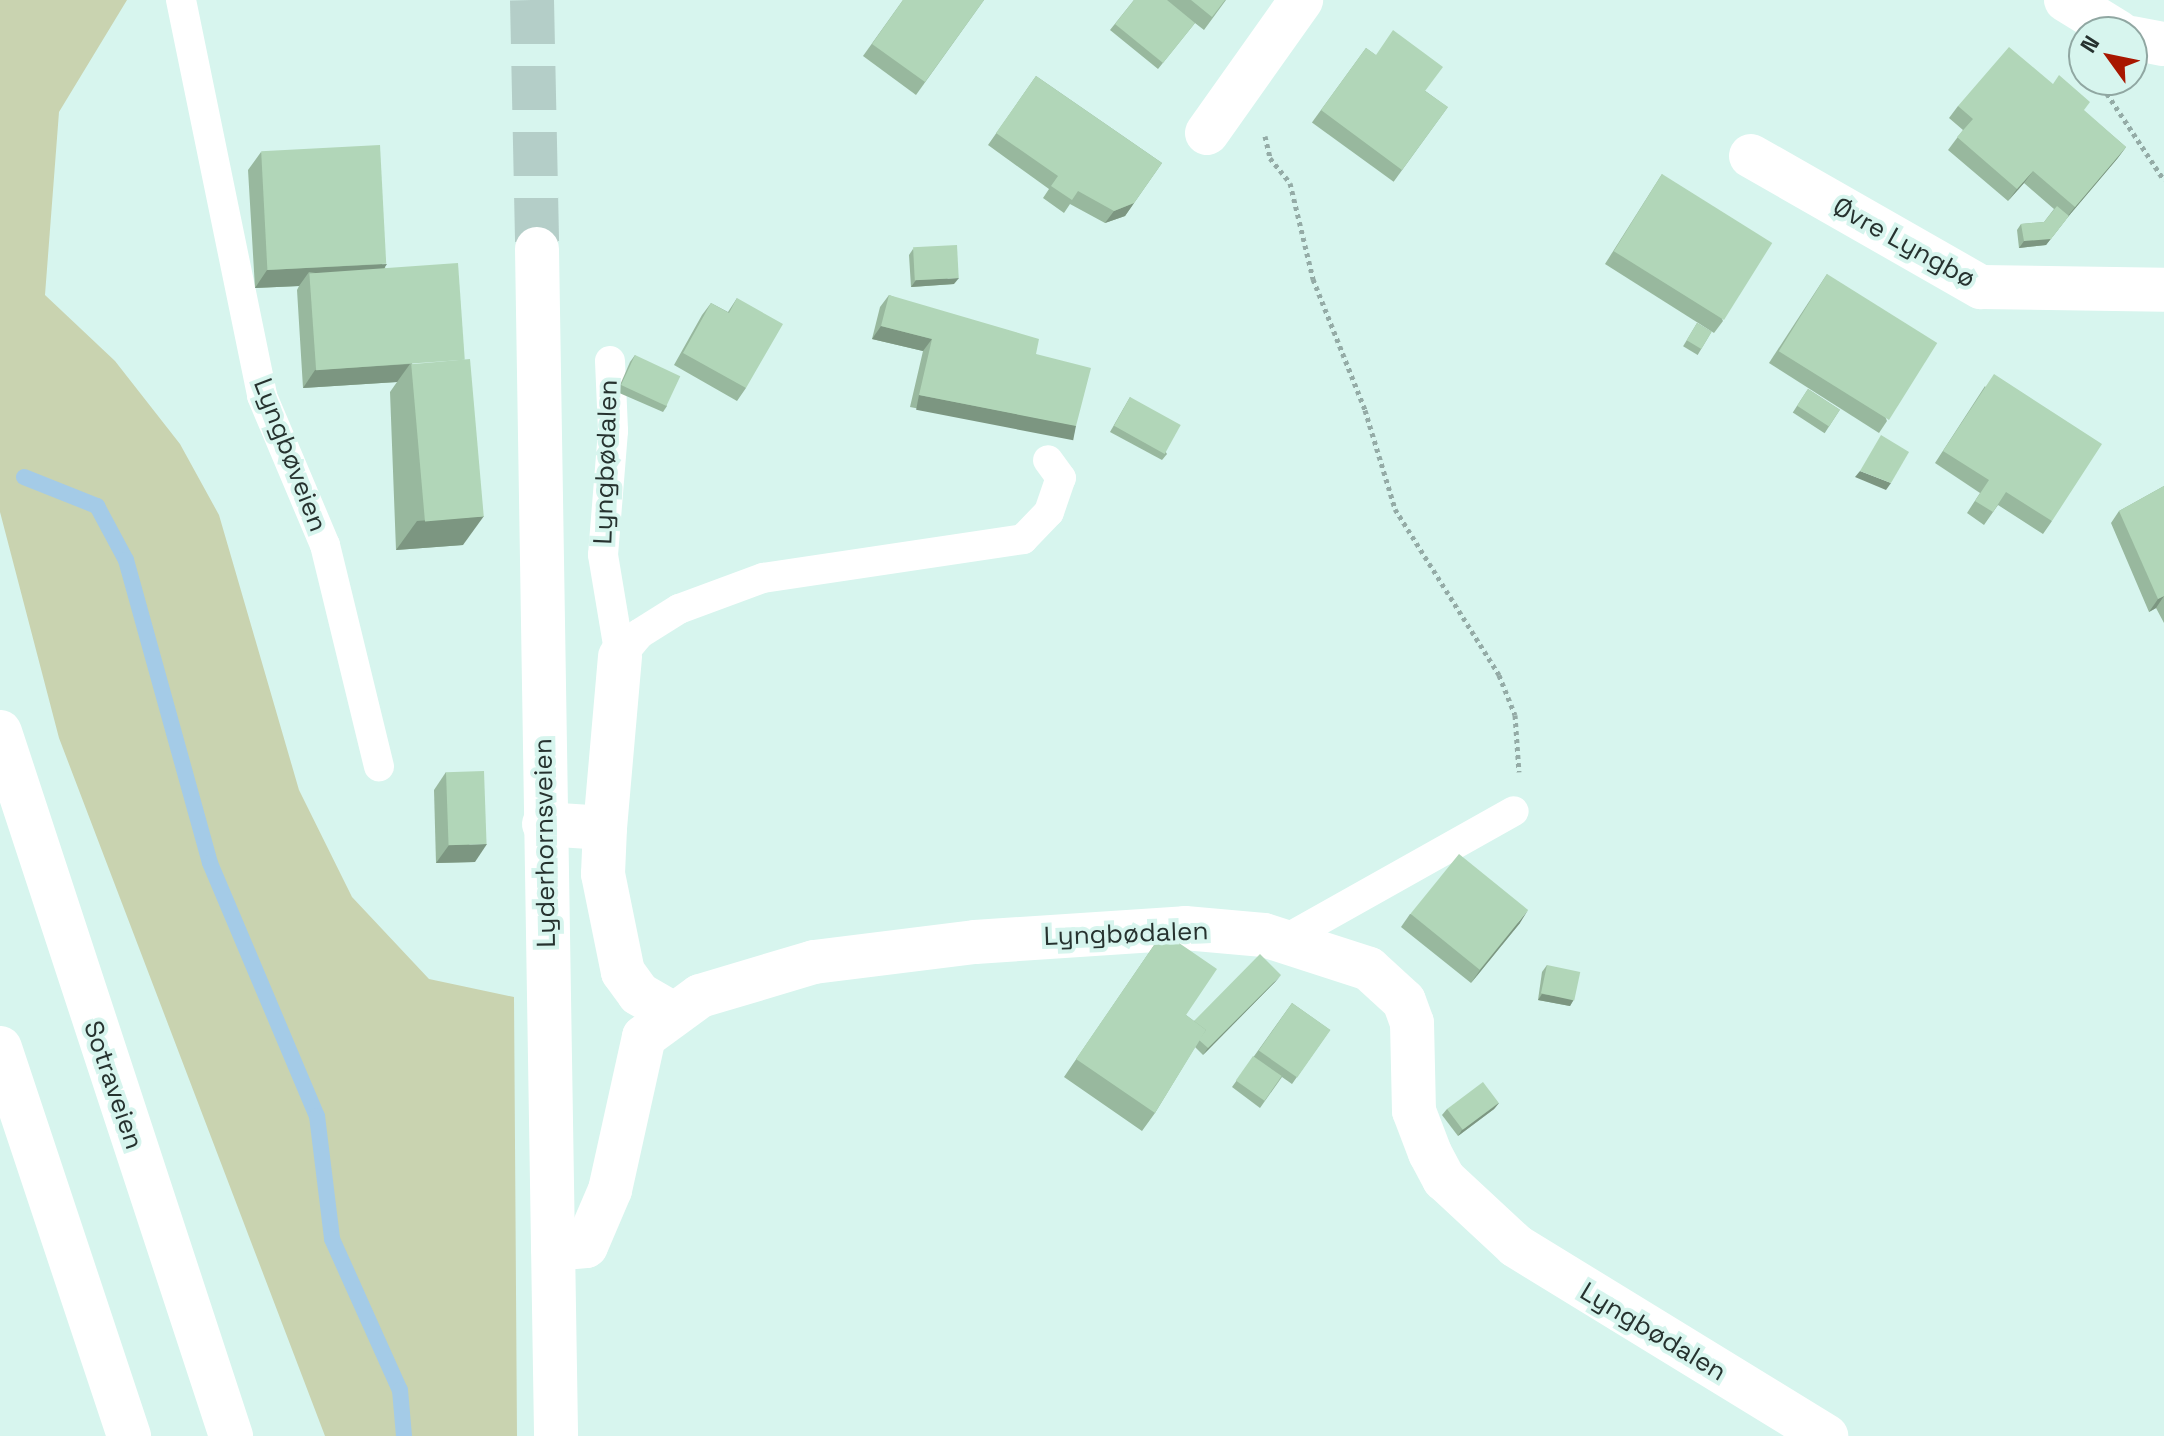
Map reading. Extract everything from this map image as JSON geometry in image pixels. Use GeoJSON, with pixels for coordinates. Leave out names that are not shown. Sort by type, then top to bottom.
{"type":"FeatureCollection","features":[{"type":"Feature","properties":{"kind":"main road"},"geometry":{"type":"LineString","coordinates":[[1207,133],[1253,77],[1301,0]]}},
{"type":"Feature","properties":{"kind":"main road"},"geometry":{"type":"LineString","coordinates":[[2066,0],[2092,16]]}},
{"type":"Feature","properties":{"kind":"main road","name":"Øvre Lyngbø"},"geometry":{"type":"LineString","coordinates":[[1751,156],[1981,287],[2164,290]]}},
{"type":"Feature","properties":{"kind":"main road","name":"Lyderhornsveien"},"geometry":{"type":"LineString","coordinates":[[537,249],[556,1436]]}},
{"type":"Feature","properties":{"kind":"main road","name":"Lyngbødalen"},"geometry":{"type":"LineString","coordinates":[[620,657],[605,828],[611,937],[623,972],[639,994],[672,1013]]}},
{"type":"Feature","properties":{"kind":"main road","name":"Sotraveien"},"geometry":{"type":"LineString","coordinates":[[0,732],[231,1436]]}},
{"type":"Feature","properties":{"kind":"main road"},"geometry":{"type":"LineString","coordinates":[[544,824],[605,828]]}},
{"type":"Feature","properties":{"kind":"main road","name":"Lyngbødalen"},"geometry":{"type":"LineString","coordinates":[[553,1249],[586,1246],[610,1190],[635,1060],[644,1037],[672,1013],[700,996],[814,962],[975,942],[1185,928],[1286,939],[1369,969],[1404,1001],[1412,1023],[1414,1111],[1430,1153],[1444,1179],[1516,1246],[1826,1436]]}},
{"type":"Feature","properties":{"kind":"main road"},"geometry":{"type":"LineString","coordinates":[[0,1048],[129,1436]]}},
{"type":"Feature","properties":{"kind":"lane","name":"Lyngbøveien"},"geometry":{"type":"LineString","coordinates":[[181,0],[262,396],[325,545],[379,767]]}},
{"type":"Feature","properties":{"kind":"lane","name":"Lyngbødalen"},"geometry":{"type":"LineString","coordinates":[[610,361],[603,555],[620,657]]}},
{"type":"Feature","properties":{"kind":"lane"},"geometry":{"type":"LineString","coordinates":[[620,657],[639,634],[679,609],[763,578],[1023,539],[1049,512],[1061,478],[1048,460]]}},
{"type":"Feature","properties":{"kind":"lane"},"geometry":{"type":"LineString","coordinates":[[1286,939],[1514,811]]}},
{"type":"Feature","properties":{"kind":"path"},"geometry":{"type":"LineString","coordinates":[[1253,77],[1270,158],[1290,183],[1313,279],[1365,410],[1395,509],[1499,675],[1515,715],[1514,811]]}},
{"type":"Feature","properties":{"kind":"path"},"geometry":{"type":"LineString","coordinates":[[2109,96],[2164,180]]}},
{"type":"Feature","properties":{"kind":"green space"},"geometry":{"type":"Polygon","coordinates":[[[0,0],[127,0],[59,112],[45,295],[115,361],[180,444],[219,515],[299,790],[352,897],[429,979],[514,997],[517,1436],[325,1436],[59,738],[0,512],[0,0]]]}},
{"type":"Feature","properties":{"kind":"building"},"geometry":{"type":"Polygon","coordinates":[[[903,0],[984,0],[925,82],[872,44],[903,0]]]}},
{"type":"Feature","properties":{"kind":"building"},"geometry":{"type":"Polygon","coordinates":[[[1134,0],[1167,0],[1195,23],[1163,63],[1115,24],[1134,0]]]}},
{"type":"Feature","properties":{"kind":"building"},"geometry":{"type":"Polygon","coordinates":[[[1191,0],[1225,0],[1212,17],[1191,0]]]}},
{"type":"Feature","properties":{"kind":"building"},"geometry":{"type":"Polygon","coordinates":[[[1393,30],[1443,67],[1425,91],[1448,107],[1402,170],[1321,110],[1366,48],[1376,55],[1393,30]]]}},
{"type":"Feature","properties":{"kind":"building"},"geometry":{"type":"Polygon","coordinates":[[[2009,47],[2053,84],[2059,75],[2068,83],[2068,96],[2083,96],[2090,102],[2084,110],[2126,147],[2075,207],[2033,171],[2017,189],[1957,137],[1973,119],[1958,106],[2009,47]]]}},
{"type":"Feature","properties":{"kind":"building"},"geometry":{"type":"Polygon","coordinates":[[[1036,76],[1162,163],[1134,203],[1114,211],[1078,191],[1072,200],[1051,186],[1058,176],[996,133],[1036,76]]]}},
{"type":"Feature","properties":{"kind":"building"},"geometry":{"type":"Polygon","coordinates":[[[380,145],[386,264],[267,270],[261,151],[380,145]]]}},
{"type":"Feature","properties":{"kind":"building"},"geometry":{"type":"Polygon","coordinates":[[[1662,174],[1772,243],[1724,320],[1614,251],[1662,174]]]}},
{"type":"Feature","properties":{"kind":"building"},"geometry":{"type":"Polygon","coordinates":[[[2057,206],[2069,216],[2051,239],[2024,241],[2021,224],[2044,222],[2057,206]]]}},
{"type":"Feature","properties":{"kind":"building"},"geometry":{"type":"Polygon","coordinates":[[[957,245],[959,278],[915,280],[913,247],[957,245]]]}},
{"type":"Feature","properties":{"kind":"building"},"geometry":{"type":"Polygon","coordinates":[[[458,263],[465,360],[316,370],[309,273],[458,263]]]}},
{"type":"Feature","properties":{"kind":"building"},"geometry":{"type":"Polygon","coordinates":[[[1827,274],[1937,343],[1889,420],[1779,351],[1827,274]]]}},
{"type":"Feature","properties":{"kind":"building"},"geometry":{"type":"Polygon","coordinates":[[[889,295],[1039,339],[1036,354],[1091,368],[1076,426],[919,395],[932,339],[881,326],[889,295]]]}},
{"type":"Feature","properties":{"kind":"building"},"geometry":{"type":"Polygon","coordinates":[[[737,298],[783,324],[746,388],[683,353],[711,303],[729,313],[737,298]]]}},
{"type":"Feature","properties":{"kind":"building"},"geometry":{"type":"Polygon","coordinates":[[[1697,323],[1712,332],[1701,349],[1687,340],[1697,323]]]}},
{"type":"Feature","properties":{"kind":"building"},"geometry":{"type":"Polygon","coordinates":[[[635,355],[680,376],[666,406],[621,385],[635,355]]]}},
{"type":"Feature","properties":{"kind":"building"},"geometry":{"type":"Polygon","coordinates":[[[470,359],[484,516],[425,522],[411,364],[470,359]]]}},
{"type":"Feature","properties":{"kind":"building"},"geometry":{"type":"Polygon","coordinates":[[[1994,374],[2102,444],[2052,521],[2006,492],[1993,512],[1975,501],[1989,480],[1943,451],[1994,374]]]}},
{"type":"Feature","properties":{"kind":"building"},"geometry":{"type":"Polygon","coordinates":[[[1808,389],[1840,410],[1829,426],[1797,406],[1808,389]]]}},
{"type":"Feature","properties":{"kind":"building"},"geometry":{"type":"Polygon","coordinates":[[[1130,397],[1181,425],[1165,454],[1114,426],[1130,397]]]}},
{"type":"Feature","properties":{"kind":"building"},"geometry":{"type":"Polygon","coordinates":[[[1881,435],[1909,452],[1891,483],[1860,471],[1881,435]]]}},
{"type":"Feature","properties":{"kind":"building"},"geometry":{"type":"Polygon","coordinates":[[[2164,486],[2164,596],[2158,599],[2119,511],[2164,486]]]}},
{"type":"Feature","properties":{"kind":"building"},"geometry":{"type":"Polygon","coordinates":[[[484,771],[487,844],[449,845],[446,772],[484,771]]]}},
{"type":"Feature","properties":{"kind":"building"},"geometry":{"type":"Polygon","coordinates":[[[1459,854],[1528,910],[1480,970],[1411,914],[1459,854]]]}},
{"type":"Feature","properties":{"kind":"building"},"geometry":{"type":"Polygon","coordinates":[[[1163,932],[1217,969],[1186,1015],[1206,1030],[1155,1113],[1076,1059],[1163,932]]]}},
{"type":"Feature","properties":{"kind":"building"},"geometry":{"type":"Polygon","coordinates":[[[1260,954],[1281,975],[1208,1048],[1199,1040],[1206,1030],[1194,1021],[1260,954]]]}},
{"type":"Feature","properties":{"kind":"building"},"geometry":{"type":"Polygon","coordinates":[[[1547,965],[1580,972],[1574,1000],[1541,993],[1547,965]]]}},
{"type":"Feature","properties":{"kind":"building"},"geometry":{"type":"Polygon","coordinates":[[[1292,1003],[1331,1030],[1297,1077],[1259,1051],[1292,1003]]]}},
{"type":"Feature","properties":{"kind":"building"},"geometry":{"type":"Polygon","coordinates":[[[1253,1056],[1282,1076],[1264,1101],[1236,1081],[1253,1056]]]}},
{"type":"Feature","properties":{"kind":"building"},"geometry":{"type":"Polygon","coordinates":[[[1483,1082],[1499,1103],[1463,1130],[1447,1109],[1483,1082]]]}},
{"type":"Feature","properties":{"kind":"waterway"},"geometry":{"type":"LineString","coordinates":[[24,477],[97,506],[126,560],[210,863],[317,1116],[332,1239],[400,1390],[404,1436]]}},
{"type":"Feature","properties":{"kind":"tunnel"},"geometry":{"type":"LineString","coordinates":[[532,0],[537,249]]}}]}
